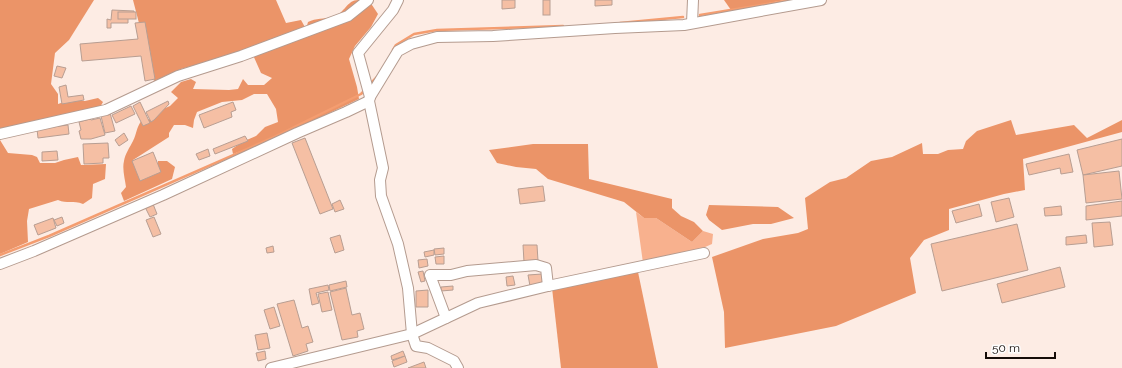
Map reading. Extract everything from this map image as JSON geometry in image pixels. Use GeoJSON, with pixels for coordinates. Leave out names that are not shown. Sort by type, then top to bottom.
{"type":"FeatureCollection","features":[{"type":"Feature","properties":{"kind":"street"},"geometry":{"type":"LineString","coordinates":[[0,134],[106,110],[178,76],[240,56],[348,16],[368,0]]}},
{"type":"Feature","properties":{"kind":"street"},"geometry":{"type":"LineString","coordinates":[[398,0],[393,10],[358,53],[383,168],[380,180],[381,196],[398,244],[408,288],[412,334],[416,346],[428,348],[454,361],[458,368]]}},
{"type":"Feature","properties":{"kind":"street"},"geometry":{"type":"LineString","coordinates":[[692,23],[693,0]]}},
{"type":"Feature","properties":{"kind":"street"},"geometry":{"type":"LineString","coordinates":[[0,264],[34,251],[155,198],[346,112],[369,99],[398,51],[411,44],[437,37],[494,36],[684,25],[821,0]]}},
{"type":"Feature","properties":{"kind":"street"},"geometry":{"type":"LineString","coordinates":[[271,368],[412,334],[478,302],[704,253]]}},
{"type":"Feature","properties":{"kind":"street"},"geometry":{"type":"LineString","coordinates":[[446,318],[430,276],[536,265],[546,268],[548,286]]}},
{"type":"Feature","properties":{"kind":"shaded area"},"geometry":{"type":"Polygon","coordinates":[[[0,0],[94,0],[69,40],[55,53],[51,84],[58,94],[58,104],[70,100],[85,101],[98,98],[103,102],[99,109],[0,130],[0,0]]]}},
{"type":"Feature","properties":{"kind":"shaded area"},"geometry":{"type":"Polygon","coordinates":[[[133,0],[276,0],[286,23],[301,20],[306,29],[308,22],[333,17],[340,13],[351,2],[361,0],[370,2],[378,14],[371,27],[355,46],[349,59],[359,99],[279,137],[233,154],[232,149],[242,142],[256,136],[265,127],[278,122],[276,109],[267,94],[254,94],[242,100],[222,102],[197,112],[193,128],[185,125],[174,125],[169,133],[169,137],[133,160],[141,178],[158,168],[158,161],[167,161],[175,167],[172,179],[124,201],[121,193],[126,187],[123,164],[126,153],[142,120],[153,119],[163,109],[170,106],[178,98],[171,92],[181,82],[191,79],[196,82],[193,89],[229,90],[238,89],[243,79],[248,85],[264,85],[272,78],[261,73],[253,55],[230,55],[181,69],[154,81],[133,0]]]}},
{"type":"Feature","properties":{"kind":"shaded area"},"geometry":{"type":"Polygon","coordinates":[[[724,0],[785,0],[731,10],[724,0]]]}},
{"type":"Feature","properties":{"kind":"shaded area"},"geometry":{"type":"Polygon","coordinates":[[[1011,120],[1016,135],[1074,125],[1087,138],[1122,120],[1122,132],[1023,159],[1025,190],[1004,194],[949,209],[949,230],[924,240],[910,258],[916,293],[836,326],[725,348],[724,312],[712,257],[763,239],[798,233],[808,229],[805,198],[830,182],[846,178],[871,161],[892,157],[922,143],[923,154],[938,154],[948,150],[963,149],[966,141],[977,131],[1011,120]]]}},
{"type":"Feature","properties":{"kind":"shaded area"},"geometry":{"type":"Polygon","coordinates":[[[0,140],[8,153],[32,155],[37,157],[40,163],[55,163],[78,157],[81,165],[106,164],[105,179],[93,184],[92,198],[83,204],[58,200],[29,209],[27,221],[28,242],[0,254],[0,140]]]}},
{"type":"Feature","properties":{"kind":"shaded area"},"geometry":{"type":"Polygon","coordinates":[[[533,144],[588,144],[589,179],[672,199],[672,208],[681,216],[694,222],[703,231],[692,242],[656,218],[644,218],[624,202],[548,179],[536,169],[497,163],[489,150],[533,144]]]}},
{"type":"Feature","properties":{"kind":"shaded area"},"geometry":{"type":"Polygon","coordinates":[[[709,205],[778,207],[794,218],[771,224],[753,224],[722,230],[709,220],[706,215],[709,205]]]}},
{"type":"Feature","properties":{"kind":"shaded area"},"geometry":{"type":"Polygon","coordinates":[[[636,212],[644,218],[656,218],[692,242],[703,231],[713,234],[712,244],[696,251],[643,263],[636,212]]]}},
{"type":"Feature","properties":{"kind":"shaded area"},"geometry":{"type":"Polygon","coordinates":[[[638,272],[658,368],[561,368],[552,288],[638,272]]]}},
{"type":"Feature","properties":{"kind":"building"},"geometry":{"type":"Polygon","coordinates":[[[502,0],[515,0],[515,8],[502,9],[502,0]]]}},
{"type":"Feature","properties":{"kind":"building"},"geometry":{"type":"Polygon","coordinates":[[[543,0],[550,0],[550,15],[543,15],[543,0]]]}},
{"type":"Feature","properties":{"kind":"building"},"geometry":{"type":"Polygon","coordinates":[[[595,0],[612,0],[612,5],[595,6],[595,0]]]}},
{"type":"Feature","properties":{"kind":"building"},"geometry":{"type":"Polygon","coordinates":[[[112,10],[134,11],[134,17],[128,17],[128,23],[111,23],[111,28],[107,28],[107,19],[111,20],[112,10]]]}},
{"type":"Feature","properties":{"kind":"building"},"geometry":{"type":"Polygon","coordinates":[[[118,12],[136,12],[136,19],[118,19],[118,12]]]}},
{"type":"Feature","properties":{"kind":"building"},"geometry":{"type":"Polygon","coordinates":[[[145,22],[155,79],[145,81],[141,56],[82,61],[80,44],[138,39],[135,23],[145,22]]]}},
{"type":"Feature","properties":{"kind":"building"},"geometry":{"type":"Polygon","coordinates":[[[57,66],[66,68],[62,78],[54,76],[57,66]]]}},
{"type":"Feature","properties":{"kind":"building"},"geometry":{"type":"Polygon","coordinates":[[[66,85],[68,97],[83,95],[84,100],[62,104],[59,87],[66,85]]]}},
{"type":"Feature","properties":{"kind":"building"},"geometry":{"type":"Polygon","coordinates":[[[168,101],[169,104],[151,122],[146,112],[168,101]]]}},
{"type":"Feature","properties":{"kind":"building"},"geometry":{"type":"Polygon","coordinates":[[[140,102],[150,123],[143,126],[133,106],[140,102]]]}},
{"type":"Feature","properties":{"kind":"building"},"geometry":{"type":"Polygon","coordinates":[[[233,102],[236,110],[231,112],[232,117],[204,128],[199,115],[233,102]]]}},
{"type":"Feature","properties":{"kind":"building"},"geometry":{"type":"Polygon","coordinates":[[[131,106],[135,114],[116,123],[112,115],[131,106]]]}},
{"type":"Feature","properties":{"kind":"building"},"geometry":{"type":"Polygon","coordinates":[[[110,113],[115,131],[105,133],[101,116],[110,113]]]}},
{"type":"Feature","properties":{"kind":"building"},"geometry":{"type":"Polygon","coordinates":[[[100,118],[105,135],[91,139],[81,139],[79,122],[100,118]]]}},
{"type":"Feature","properties":{"kind":"building"},"geometry":{"type":"Polygon","coordinates":[[[68,125],[69,134],[38,138],[37,129],[68,125]]]}},
{"type":"Feature","properties":{"kind":"building"},"geometry":{"type":"Polygon","coordinates":[[[124,133],[128,140],[119,146],[115,140],[124,133]]]}},
{"type":"Feature","properties":{"kind":"building"},"geometry":{"type":"Polygon","coordinates":[[[245,136],[248,141],[215,154],[213,149],[245,136]]]}},
{"type":"Feature","properties":{"kind":"building"},"geometry":{"type":"Polygon","coordinates":[[[305,138],[333,209],[320,214],[292,143],[305,138]]]}},
{"type":"Feature","properties":{"kind":"building"},"geometry":{"type":"Polygon","coordinates":[[[1122,139],[1122,166],[1083,175],[1077,150],[1122,139]]]}},
{"type":"Feature","properties":{"kind":"building"},"geometry":{"type":"Polygon","coordinates":[[[108,143],[109,158],[103,158],[103,163],[84,164],[83,144],[108,143]]]}},
{"type":"Feature","properties":{"kind":"building"},"geometry":{"type":"Polygon","coordinates":[[[208,149],[210,156],[199,160],[196,154],[208,149]]]}},
{"type":"Feature","properties":{"kind":"building"},"geometry":{"type":"Polygon","coordinates":[[[57,151],[58,160],[42,161],[42,152],[57,151]]]}},
{"type":"Feature","properties":{"kind":"building"},"geometry":{"type":"Polygon","coordinates":[[[153,152],[161,172],[140,181],[132,161],[153,152]]]}},
{"type":"Feature","properties":{"kind":"building"},"geometry":{"type":"Polygon","coordinates":[[[1069,154],[1073,172],[1061,174],[1060,168],[1029,175],[1026,164],[1069,154]]]}},
{"type":"Feature","properties":{"kind":"building"},"geometry":{"type":"Polygon","coordinates":[[[1119,171],[1122,199],[1086,203],[1083,175],[1119,171]]]}},
{"type":"Feature","properties":{"kind":"building"},"geometry":{"type":"Polygon","coordinates":[[[543,186],[545,201],[520,204],[518,189],[543,186]]]}},
{"type":"Feature","properties":{"kind":"building"},"geometry":{"type":"Polygon","coordinates":[[[1009,198],[1014,217],[996,222],[991,202],[1009,198]]]}},
{"type":"Feature","properties":{"kind":"building"},"geometry":{"type":"Polygon","coordinates":[[[340,200],[344,209],[335,212],[332,204],[340,200]]]}},
{"type":"Feature","properties":{"kind":"building"},"geometry":{"type":"Polygon","coordinates":[[[1122,201],[1122,216],[1086,220],[1086,206],[1122,201]]]}},
{"type":"Feature","properties":{"kind":"building"},"geometry":{"type":"Polygon","coordinates":[[[153,204],[157,214],[150,217],[145,207],[153,204]]]}},
{"type":"Feature","properties":{"kind":"building"},"geometry":{"type":"Polygon","coordinates":[[[979,204],[982,216],[956,223],[952,211],[979,204]]]}},
{"type":"Feature","properties":{"kind":"building"},"geometry":{"type":"Polygon","coordinates":[[[1061,206],[1062,215],[1045,216],[1044,208],[1061,206]]]}},
{"type":"Feature","properties":{"kind":"building"},"geometry":{"type":"Polygon","coordinates":[[[62,217],[64,223],[57,226],[54,220],[62,217]]]}},
{"type":"Feature","properties":{"kind":"building"},"geometry":{"type":"Polygon","coordinates":[[[154,217],[161,234],[153,237],[146,220],[154,217]]]}},
{"type":"Feature","properties":{"kind":"building"},"geometry":{"type":"Polygon","coordinates":[[[53,218],[56,228],[38,235],[34,225],[53,218]]]}},
{"type":"Feature","properties":{"kind":"building"},"geometry":{"type":"Polygon","coordinates":[[[1110,222],[1113,245],[1094,247],[1092,223],[1110,222]]]}},
{"type":"Feature","properties":{"kind":"building"},"geometry":{"type":"Polygon","coordinates":[[[1017,224],[1028,270],[942,291],[931,244],[1017,224]]]}},
{"type":"Feature","properties":{"kind":"building"},"geometry":{"type":"Polygon","coordinates":[[[340,235],[344,250],[335,253],[330,238],[340,235]]]}},
{"type":"Feature","properties":{"kind":"building"},"geometry":{"type":"Polygon","coordinates":[[[1086,235],[1087,243],[1066,245],[1066,237],[1086,235]]]}},
{"type":"Feature","properties":{"kind":"building"},"geometry":{"type":"Polygon","coordinates":[[[523,245],[537,245],[538,261],[524,262],[523,245]]]}},
{"type":"Feature","properties":{"kind":"building"},"geometry":{"type":"Polygon","coordinates":[[[273,246],[274,252],[267,253],[266,248],[273,246]]]}},
{"type":"Feature","properties":{"kind":"building"},"geometry":{"type":"Polygon","coordinates":[[[444,248],[444,254],[435,255],[434,249],[444,248]]]}},
{"type":"Feature","properties":{"kind":"building"},"geometry":{"type":"Polygon","coordinates":[[[434,250],[434,255],[425,257],[424,252],[434,250]]]}},
{"type":"Feature","properties":{"kind":"building"},"geometry":{"type":"Polygon","coordinates":[[[444,256],[444,264],[436,264],[435,257],[444,256]]]}},
{"type":"Feature","properties":{"kind":"building"},"geometry":{"type":"Polygon","coordinates":[[[427,259],[428,266],[419,268],[418,260],[427,259]]]}},
{"type":"Feature","properties":{"kind":"building"},"geometry":{"type":"Polygon","coordinates":[[[1060,267],[1065,287],[1002,303],[997,284],[1060,267]]]}},
{"type":"Feature","properties":{"kind":"building"},"geometry":{"type":"Polygon","coordinates":[[[423,271],[425,281],[421,282],[418,272],[423,271]]]}},
{"type":"Feature","properties":{"kind":"building"},"geometry":{"type":"Polygon","coordinates":[[[542,274],[543,285],[530,286],[528,275],[542,274]]]}},
{"type":"Feature","properties":{"kind":"building"},"geometry":{"type":"Polygon","coordinates":[[[513,276],[515,285],[507,286],[506,277],[513,276]]]}},
{"type":"Feature","properties":{"kind":"building"},"geometry":{"type":"Polygon","coordinates":[[[346,281],[347,287],[330,291],[329,285],[346,281]]]}},
{"type":"Feature","properties":{"kind":"building"},"geometry":{"type":"Polygon","coordinates":[[[328,285],[329,290],[316,293],[319,303],[312,305],[309,289],[328,285]]]}},
{"type":"Feature","properties":{"kind":"building"},"geometry":{"type":"Polygon","coordinates":[[[453,286],[453,290],[441,291],[441,287],[453,286]]]}},
{"type":"Feature","properties":{"kind":"building"},"geometry":{"type":"Polygon","coordinates":[[[346,288],[352,315],[360,313],[364,329],[357,331],[358,337],[342,340],[330,292],[346,288]]]}},
{"type":"Feature","properties":{"kind":"building"},"geometry":{"type":"Polygon","coordinates":[[[428,290],[428,307],[416,307],[416,291],[428,290]]]}},
{"type":"Feature","properties":{"kind":"building"},"geometry":{"type":"Polygon","coordinates":[[[328,292],[332,310],[322,312],[318,294],[328,292]]]}},
{"type":"Feature","properties":{"kind":"building"},"geometry":{"type":"Polygon","coordinates":[[[294,300],[302,328],[308,326],[313,342],[306,344],[308,351],[293,356],[277,304],[294,300]]]}},
{"type":"Feature","properties":{"kind":"building"},"geometry":{"type":"Polygon","coordinates":[[[274,307],[280,326],[270,329],[264,310],[274,307]]]}},
{"type":"Feature","properties":{"kind":"building"},"geometry":{"type":"Polygon","coordinates":[[[267,333],[270,348],[258,350],[255,335],[267,333]]]}},
{"type":"Feature","properties":{"kind":"building"},"geometry":{"type":"Polygon","coordinates":[[[265,351],[266,359],[258,361],[256,353],[265,351]]]}},
{"type":"Feature","properties":{"kind":"building"},"geometry":{"type":"Polygon","coordinates":[[[403,351],[405,356],[392,360],[391,356],[403,351]]]}},
{"type":"Feature","properties":{"kind":"building"},"geometry":{"type":"Polygon","coordinates":[[[405,356],[407,362],[394,367],[392,361],[405,356]]]}},
{"type":"Feature","properties":{"kind":"building"},"geometry":{"type":"Polygon","coordinates":[[[424,362],[426,368],[408,368],[424,362]]]}},
{"type":"Feature","properties":{"kind":"waterway"},"geometry":{"type":"LineString","coordinates":[[700,15],[792,0]]}},
{"type":"Feature","properties":{"kind":"waterway"},"geometry":{"type":"LineString","coordinates":[[620,23],[683,17]]}},
{"type":"Feature","properties":{"kind":"waterway"},"geometry":{"type":"LineString","coordinates":[[393,50],[396,45],[414,34],[437,30],[563,26]]}},
{"type":"Feature","properties":{"kind":"waterway"},"geometry":{"type":"LineString","coordinates":[[370,84],[377,77]]}},
{"type":"Feature","properties":{"kind":"waterway"},"geometry":{"type":"LineString","coordinates":[[0,255],[49,236],[272,138],[363,92]]}}]}
